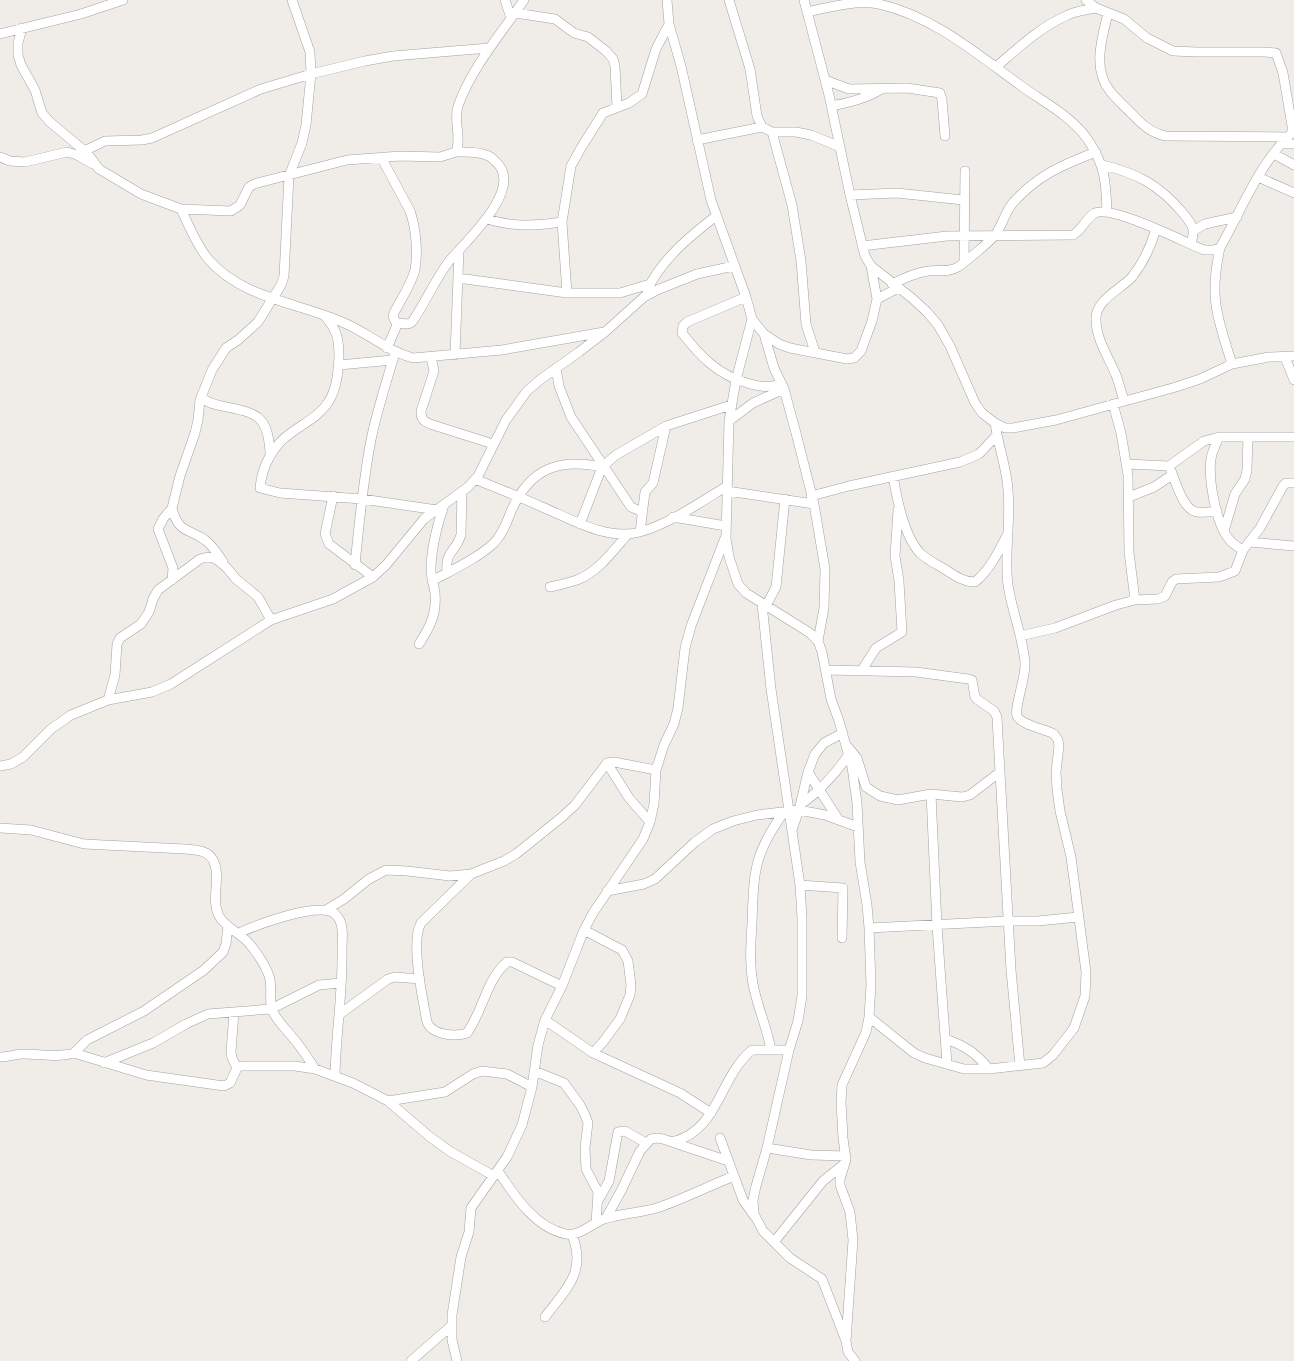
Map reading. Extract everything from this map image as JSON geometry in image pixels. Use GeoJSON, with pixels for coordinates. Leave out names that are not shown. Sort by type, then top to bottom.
{"type":"FeatureCollection","features":[{"type":"Feature","properties":{"kind":"street"},"geometry":{"type":"LineString","coordinates":[[0,34],[81,14],[123,0]]}},
{"type":"Feature","properties":{"kind":"street"},"geometry":{"type":"LineString","coordinates":[[172,580],[171,563],[158,529],[172,508],[182,469],[195,433],[201,397],[217,359],[226,348],[258,322],[281,285],[284,276],[290,176],[306,125],[311,74],[308,45],[292,0]]}},
{"type":"Feature","properties":{"kind":"street"},"geometry":{"type":"LineString","coordinates":[[505,0],[513,16]]}},
{"type":"Feature","properties":{"kind":"street"},"geometry":{"type":"LineString","coordinates":[[456,152],[459,145],[458,108],[489,48],[524,0]]}},
{"type":"Feature","properties":{"kind":"street"},"geometry":{"type":"LineString","coordinates":[[667,0],[669,24],[681,66],[716,216],[746,297],[752,319],[764,334],[779,344],[790,348],[847,359],[858,355],[872,321],[876,298],[871,266],[862,246],[825,80],[804,0]]}},
{"type":"Feature","properties":{"kind":"street"},"geometry":{"type":"LineString","coordinates":[[729,0],[750,69],[757,116],[762,127]]}},
{"type":"Feature","properties":{"kind":"street"},"geometry":{"type":"LineString","coordinates":[[1086,0],[1096,8],[1124,19],[1146,38],[1173,51],[1265,52],[1276,54],[1283,73],[1292,136]]}},
{"type":"Feature","properties":{"kind":"street"},"geometry":{"type":"LineString","coordinates":[[807,12],[876,3],[902,10],[965,44],[1070,120],[1086,138],[1102,165],[1108,212]]}},
{"type":"Feature","properties":{"kind":"street"},"geometry":{"type":"LineString","coordinates":[[996,67],[1055,21],[1068,15],[1096,8]]}},
{"type":"Feature","properties":{"kind":"street"},"geometry":{"type":"LineString","coordinates":[[1108,13],[1101,45],[1100,73],[1109,90],[1145,128],[1156,134],[1166,136],[1292,136]]}},
{"type":"Feature","properties":{"kind":"street"},"geometry":{"type":"LineString","coordinates":[[513,16],[555,19],[574,34],[588,37],[606,51],[613,59],[617,107]]}},
{"type":"Feature","properties":{"kind":"street"},"geometry":{"type":"LineString","coordinates":[[567,293],[562,222],[574,159],[603,113],[637,99],[642,94],[656,50],[669,24]]}},
{"type":"Feature","properties":{"kind":"street"},"geometry":{"type":"LineString","coordinates":[[22,28],[18,43],[18,55],[21,65],[35,90],[42,113],[84,151],[99,169]]}},
{"type":"Feature","properties":{"kind":"street"},"geometry":{"type":"LineString","coordinates":[[84,151],[105,141],[152,138],[261,89],[311,74],[393,56],[489,48]]}},
{"type":"Feature","properties":{"kind":"street"},"geometry":{"type":"LineString","coordinates":[[825,80],[850,89],[916,89],[940,93],[945,136]]}},
{"type":"Feature","properties":{"kind":"street"},"geometry":{"type":"LineString","coordinates":[[831,106],[847,104],[862,99],[882,89]]}},
{"type":"Feature","properties":{"kind":"street"},"geometry":{"type":"LineString","coordinates":[[697,140],[762,127],[772,132],[796,132],[811,135],[840,147]]}},
{"type":"Feature","properties":{"kind":"street"},"geometry":{"type":"LineString","coordinates":[[772,132],[792,205],[801,260],[806,324],[815,352]]}},
{"type":"Feature","properties":{"kind":"street"},"geometry":{"type":"LineString","coordinates":[[1232,364],[1221,333],[1214,299],[1214,280],[1220,248],[1258,177],[1281,144],[1292,136]]}},
{"type":"Feature","properties":{"kind":"street"},"geometry":{"type":"LineString","coordinates":[[0,157],[17,163],[68,152],[78,155],[141,194],[181,209],[230,211],[240,205],[250,187],[254,184],[347,160],[381,157],[440,157],[456,152],[485,154],[501,168],[504,174],[502,188],[487,219],[441,273],[412,322],[408,324],[397,323]]}},
{"type":"Feature","properties":{"kind":"street"},"geometry":{"type":"LineString","coordinates":[[876,298],[916,273],[947,271],[958,267],[995,235],[1004,216],[1023,193],[1041,178],[1062,165],[1096,152]]}},
{"type":"Feature","properties":{"kind":"street"},"geometry":{"type":"LineString","coordinates":[[1274,154],[1294,165]]}},
{"type":"Feature","properties":{"kind":"street"},"geometry":{"type":"LineString","coordinates":[[355,565],[371,438],[392,353],[397,323],[393,316],[414,270],[414,220],[381,157]]}},
{"type":"Feature","properties":{"kind":"street"},"geometry":{"type":"LineString","coordinates":[[1102,165],[1129,173],[1155,186],[1177,207],[1191,224],[1193,231],[1192,244]]}},
{"type":"Feature","properties":{"kind":"street"},"geometry":{"type":"LineString","coordinates":[[964,262],[963,200],[965,171]]}},
{"type":"Feature","properties":{"kind":"street"},"geometry":{"type":"LineString","coordinates":[[1258,177],[1294,193]]}},
{"type":"Feature","properties":{"kind":"street"},"geometry":{"type":"LineString","coordinates":[[850,195],[897,193],[963,200]]}},
{"type":"Feature","properties":{"kind":"street"},"geometry":{"type":"LineString","coordinates":[[181,209],[193,236],[209,260],[234,281],[271,299],[324,315],[349,325],[392,353],[413,358],[455,355],[502,350],[605,332]]}},
{"type":"Feature","properties":{"kind":"street"},"geometry":{"type":"LineString","coordinates":[[862,246],[947,236],[1073,235],[1078,232],[1092,215],[1108,212],[1130,218],[1204,250],[1220,248]]}},
{"type":"Feature","properties":{"kind":"street"},"geometry":{"type":"LineString","coordinates":[[644,297],[661,267],[680,245],[716,216]]}},
{"type":"Feature","properties":{"kind":"street"},"geometry":{"type":"LineString","coordinates":[[1193,231],[1205,224],[1237,218]]}},
{"type":"Feature","properties":{"kind":"street"},"geometry":{"type":"LineString","coordinates":[[487,219],[502,224],[527,226],[562,222]]}},
{"type":"Feature","properties":{"kind":"street"},"geometry":{"type":"LineString","coordinates":[[1124,400],[1117,376],[1103,346],[1097,327],[1096,313],[1100,306],[1131,278],[1144,260],[1156,229]]}},
{"type":"Feature","properties":{"kind":"street"},"geometry":{"type":"LineString","coordinates":[[455,355],[460,250]]}},
{"type":"Feature","properties":{"kind":"street"},"geometry":{"type":"LineString","coordinates":[[0,766],[11,764],[22,758],[51,729],[71,715],[108,700],[152,692],[172,684],[272,620],[333,599],[373,577],[386,566],[424,519],[475,479],[506,420],[527,391],[605,332],[644,297],[663,287],[697,274],[734,266]]}},
{"type":"Feature","properties":{"kind":"street"},"geometry":{"type":"LineString","coordinates":[[871,266],[927,312],[938,325],[950,346],[975,403],[982,413],[1004,428],[1056,420],[1176,387],[1200,379],[1232,364],[1254,359],[1289,357],[1294,380]]}},
{"type":"Feature","properties":{"kind":"street"},"geometry":{"type":"LineString","coordinates":[[458,278],[567,293],[620,293],[650,284]]}},
{"type":"Feature","properties":{"kind":"street"},"geometry":{"type":"LineString","coordinates":[[746,297],[687,322],[683,326],[682,333],[706,362],[720,372],[736,380],[763,388],[783,386]]}},
{"type":"Feature","properties":{"kind":"street"},"geometry":{"type":"LineString","coordinates":[[324,315],[336,329],[338,339],[338,365],[334,392],[328,403],[317,415],[280,442],[270,454],[260,489],[280,493],[333,496],[440,507]]}},
{"type":"Feature","properties":{"kind":"street"},"geometry":{"type":"LineString","coordinates":[[752,319],[736,380],[729,421],[726,462],[726,538],[730,558],[738,584],[746,593],[818,641]]}},
{"type":"Feature","properties":{"kind":"street"},"geometry":{"type":"LineString","coordinates":[[764,334],[774,368],[783,386],[812,500],[826,579],[818,641],[832,699],[847,749],[857,803],[859,853],[867,905],[871,985],[869,1017],[866,1032],[842,1085],[841,1118],[845,1160],[840,1184],[850,1212],[853,1240],[846,1341],[847,1357],[855,1361]]}},
{"type":"Feature","properties":{"kind":"street"},"geometry":{"type":"LineString","coordinates":[[338,365],[392,353]]}},
{"type":"Feature","properties":{"kind":"street"},"geometry":{"type":"LineString","coordinates":[[431,357],[434,371],[421,411],[421,418],[424,422],[493,444]]}},
{"type":"Feature","properties":{"kind":"street"},"geometry":{"type":"LineString","coordinates":[[556,368],[559,386],[571,417],[631,507],[642,512]]}},
{"type":"Feature","properties":{"kind":"street"},"geometry":{"type":"LineString","coordinates":[[729,421],[753,403],[783,386]]}},
{"type":"Feature","properties":{"kind":"street"},"geometry":{"type":"LineString","coordinates":[[201,397],[209,403],[248,411],[255,415],[268,429],[270,454]]}},
{"type":"Feature","properties":{"kind":"street"},"geometry":{"type":"LineString","coordinates":[[1113,404],[1127,464],[1129,552],[1136,600]]}},
{"type":"Feature","properties":{"kind":"street"},"geometry":{"type":"LineString","coordinates":[[580,524],[603,466],[627,447],[666,426],[731,405]]}},
{"type":"Feature","properties":{"kind":"street"},"geometry":{"type":"LineString","coordinates":[[869,1017],[914,1054],[964,1069],[988,1069],[1038,1064],[1048,1060],[1074,1028],[1086,984],[1071,857],[1057,789],[1058,740],[1054,734],[1022,722],[1017,716],[1025,671],[1020,636],[1011,606],[1008,582],[1008,489],[995,423]]}},
{"type":"Feature","properties":{"kind":"street"},"geometry":{"type":"LineString","coordinates":[[640,532],[645,492],[654,483],[666,426]]}},
{"type":"Feature","properties":{"kind":"street"},"geometry":{"type":"LineString","coordinates":[[475,479],[580,524],[606,532],[627,535],[657,526],[727,489],[785,499],[812,500],[893,476],[960,462],[979,454],[997,435]]}},
{"type":"Feature","properties":{"kind":"street"},"geometry":{"type":"LineString","coordinates":[[1127,464],[1168,466],[1204,440],[1219,436],[1294,437]]}},
{"type":"Feature","properties":{"kind":"street"},"geometry":{"type":"LineString","coordinates":[[1219,436],[1210,461],[1217,511],[1224,532],[1233,544],[1243,550]]}},
{"type":"Feature","properties":{"kind":"street"},"geometry":{"type":"LineString","coordinates":[[1224,532],[1235,494],[1245,478],[1247,470],[1248,436]]}},
{"type":"Feature","properties":{"kind":"street"},"geometry":{"type":"LineString","coordinates":[[432,581],[494,543],[501,534],[518,496],[534,476],[549,468],[575,465],[603,466]]}},
{"type":"Feature","properties":{"kind":"street"},"geometry":{"type":"LineString","coordinates":[[1168,466],[1191,510],[1197,512],[1217,511]]}},
{"type":"Feature","properties":{"kind":"street"},"geometry":{"type":"LineString","coordinates":[[1129,497],[1154,487],[1172,475]]}},
{"type":"Feature","properties":{"kind":"street"},"geometry":{"type":"LineString","coordinates":[[893,476],[898,504],[905,525],[918,552],[968,582],[975,582],[979,579],[989,566],[1008,532]]}},
{"type":"Feature","properties":{"kind":"street"},"geometry":{"type":"LineString","coordinates":[[1020,636],[1055,628],[1100,610],[1136,600],[1158,599],[1165,596],[1172,582],[1180,578],[1209,578],[1227,575],[1236,571],[1243,550],[1260,528],[1283,486],[1286,483],[1294,483]]}},
{"type":"Feature","properties":{"kind":"street"},"geometry":{"type":"LineString","coordinates":[[447,572],[447,558],[461,535],[462,491]]}},
{"type":"Feature","properties":{"kind":"street"},"geometry":{"type":"LineString","coordinates":[[333,496],[325,534],[326,539],[329,544],[373,577]]}},
{"type":"Feature","properties":{"kind":"street"},"geometry":{"type":"LineString","coordinates":[[756,1219],[753,1200],[789,1050],[798,1021],[802,996],[800,885],[792,830],[786,812],[771,689],[764,605],[776,587],[785,499]]}},
{"type":"Feature","properties":{"kind":"street"},"geometry":{"type":"LineString","coordinates":[[862,670],[876,648],[902,632],[899,581],[895,556],[898,504]]}},
{"type":"Feature","properties":{"kind":"street"},"geometry":{"type":"LineString","coordinates":[[419,644],[435,616],[435,592],[431,572],[440,507]]}},
{"type":"Feature","properties":{"kind":"street"},"geometry":{"type":"LineString","coordinates":[[172,508],[176,521],[211,545],[236,579],[258,597],[272,620]]}},
{"type":"Feature","properties":{"kind":"street"},"geometry":{"type":"LineString","coordinates":[[673,517],[726,526]]}},
{"type":"Feature","properties":{"kind":"street"},"geometry":{"type":"LineString","coordinates":[[550,587],[578,580],[592,571],[603,562],[627,535]]}},
{"type":"Feature","properties":{"kind":"street"},"geometry":{"type":"LineString","coordinates":[[457,1361],[451,1326],[461,1257],[469,1232],[471,1208],[496,1174],[519,1133],[532,1087],[538,1045],[545,1020],[562,986],[584,930],[607,891],[643,839],[650,822],[654,804],[656,770],[664,745],[674,724],[678,708],[685,648],[691,626],[726,538]]}},
{"type":"Feature","properties":{"kind":"street"},"geometry":{"type":"LineString","coordinates":[[1249,542],[1294,546]]}},
{"type":"Feature","properties":{"kind":"street"},"geometry":{"type":"LineString","coordinates":[[108,700],[115,675],[117,644],[120,638],[141,624],[149,612],[158,590],[200,559],[208,557],[216,559],[226,567]]}},
{"type":"Feature","properties":{"kind":"street"},"geometry":{"type":"LineString","coordinates":[[826,670],[916,672],[972,680],[975,697],[994,711],[997,717],[1014,1014],[1020,1066]]}},
{"type":"Feature","properties":{"kind":"street"},"geometry":{"type":"LineString","coordinates":[[792,830],[800,807],[811,761],[819,748],[843,733]]}},
{"type":"Feature","properties":{"kind":"street"},"geometry":{"type":"LineString","coordinates":[[847,749],[857,758],[866,787],[880,796],[898,800],[931,794],[962,797],[970,795],[1000,772]]}},
{"type":"Feature","properties":{"kind":"street"},"geometry":{"type":"LineString","coordinates":[[607,891],[644,884],[656,879],[695,842],[713,829],[741,819],[786,812],[800,807],[836,771],[847,749]]}},
{"type":"Feature","properties":{"kind":"street"},"geometry":{"type":"LineString","coordinates":[[607,762],[656,770]]}},
{"type":"Feature","properties":{"kind":"street"},"geometry":{"type":"LineString","coordinates":[[607,762],[629,798],[650,822]]}},
{"type":"Feature","properties":{"kind":"street"},"geometry":{"type":"LineString","coordinates":[[238,933],[278,918],[326,910],[374,876],[386,870],[450,876],[472,874],[504,861],[548,830],[575,805],[607,762]]}},
{"type":"Feature","properties":{"kind":"street"},"geometry":{"type":"LineString","coordinates":[[808,772],[838,819]]}},
{"type":"Feature","properties":{"kind":"street"},"geometry":{"type":"LineString","coordinates":[[931,794],[937,926],[947,1064]]}},
{"type":"Feature","properties":{"kind":"street"},"geometry":{"type":"LineString","coordinates":[[800,807],[858,826]]}},
{"type":"Feature","properties":{"kind":"street"},"geometry":{"type":"LineString","coordinates":[[771,1050],[753,986],[751,969],[752,888],[754,872],[763,845],[786,812]]}},
{"type":"Feature","properties":{"kind":"street"},"geometry":{"type":"LineString","coordinates":[[0,828],[31,830],[84,844],[186,849],[205,853],[214,861],[216,910],[222,921],[252,946],[267,971],[270,980],[272,1008],[283,1027],[305,1052],[315,1069]]}},
{"type":"Feature","properties":{"kind":"street"},"geometry":{"type":"LineString","coordinates":[[472,874],[433,911],[418,929],[417,946],[420,979],[429,1027],[436,1032],[467,1033],[488,989],[507,962],[512,962],[562,986]]}},
{"type":"Feature","properties":{"kind":"street"},"geometry":{"type":"LineString","coordinates":[[800,885],[843,888],[842,938]]}},
{"type":"Feature","properties":{"kind":"street"},"geometry":{"type":"LineString","coordinates":[[326,910],[339,918],[342,931],[340,1014],[335,1075]]}},
{"type":"Feature","properties":{"kind":"street"},"geometry":{"type":"LineString","coordinates":[[869,928],[1038,921],[1078,917]]}},
{"type":"Feature","properties":{"kind":"street"},"geometry":{"type":"LineString","coordinates":[[74,1053],[87,1040],[162,999],[217,959],[226,944],[228,926]]}},
{"type":"Feature","properties":{"kind":"street"},"geometry":{"type":"LineString","coordinates":[[584,930],[622,950],[626,956],[630,985],[630,995],[620,1019],[593,1053]]}},
{"type":"Feature","properties":{"kind":"street"},"geometry":{"type":"LineString","coordinates":[[340,1014],[388,979],[395,977],[420,979]]}},
{"type":"Feature","properties":{"kind":"street"},"geometry":{"type":"LineString","coordinates":[[104,1063],[153,1043],[208,1014],[272,1008],[319,985],[341,983]]}},
{"type":"Feature","properties":{"kind":"street"},"geometry":{"type":"LineString","coordinates":[[234,1012],[231,1052],[237,1068]]}},
{"type":"Feature","properties":{"kind":"street"},"geometry":{"type":"LineString","coordinates":[[545,1020],[593,1053],[680,1094],[711,1113]]}},
{"type":"Feature","properties":{"kind":"street"},"geometry":{"type":"LineString","coordinates":[[945,1039],[958,1043],[974,1052],[988,1069]]}},
{"type":"Feature","properties":{"kind":"street"},"geometry":{"type":"LineString","coordinates":[[672,1142],[695,1133],[711,1113],[739,1063],[752,1050],[789,1050]]}},
{"type":"Feature","properties":{"kind":"street"},"geometry":{"type":"LineString","coordinates":[[0,1057],[19,1054],[60,1055],[74,1053],[146,1075],[224,1086],[230,1084],[237,1068],[241,1066],[295,1066],[335,1075],[388,1101],[437,1142],[496,1174],[534,1217],[565,1234],[572,1235],[606,1218],[660,1207],[734,1176]]}},
{"type":"Feature","properties":{"kind":"street"},"geometry":{"type":"LineString","coordinates":[[388,1101],[445,1092],[482,1071],[507,1074],[532,1087]]}},
{"type":"Feature","properties":{"kind":"street"},"geometry":{"type":"LineString","coordinates":[[534,1071],[564,1083],[580,1105],[588,1123],[585,1148],[586,1169],[597,1188],[596,1223]]}},
{"type":"Feature","properties":{"kind":"street"},"geometry":{"type":"LineString","coordinates":[[598,1200],[609,1180],[618,1132],[625,1131],[646,1143]]}},
{"type":"Feature","properties":{"kind":"street"},"geometry":{"type":"LineString","coordinates":[[606,1218],[630,1174],[635,1160],[646,1143],[651,1139],[657,1138],[672,1142],[728,1161]]}},
{"type":"Feature","properties":{"kind":"street"},"geometry":{"type":"LineString","coordinates":[[720,1138],[743,1200],[763,1231],[790,1258],[822,1280],[846,1341]]}},
{"type":"Feature","properties":{"kind":"street"},"geometry":{"type":"LineString","coordinates":[[767,1148],[845,1160]]}},
{"type":"Feature","properties":{"kind":"street"},"geometry":{"type":"LineString","coordinates":[[774,1242],[823,1181],[845,1160]]}},
{"type":"Feature","properties":{"kind":"street"},"geometry":{"type":"LineString","coordinates":[[545,1317],[564,1291],[578,1266],[576,1244],[572,1235]]}},
{"type":"Feature","properties":{"kind":"street"},"geometry":{"type":"LineString","coordinates":[[411,1361],[451,1326]]}}]}
